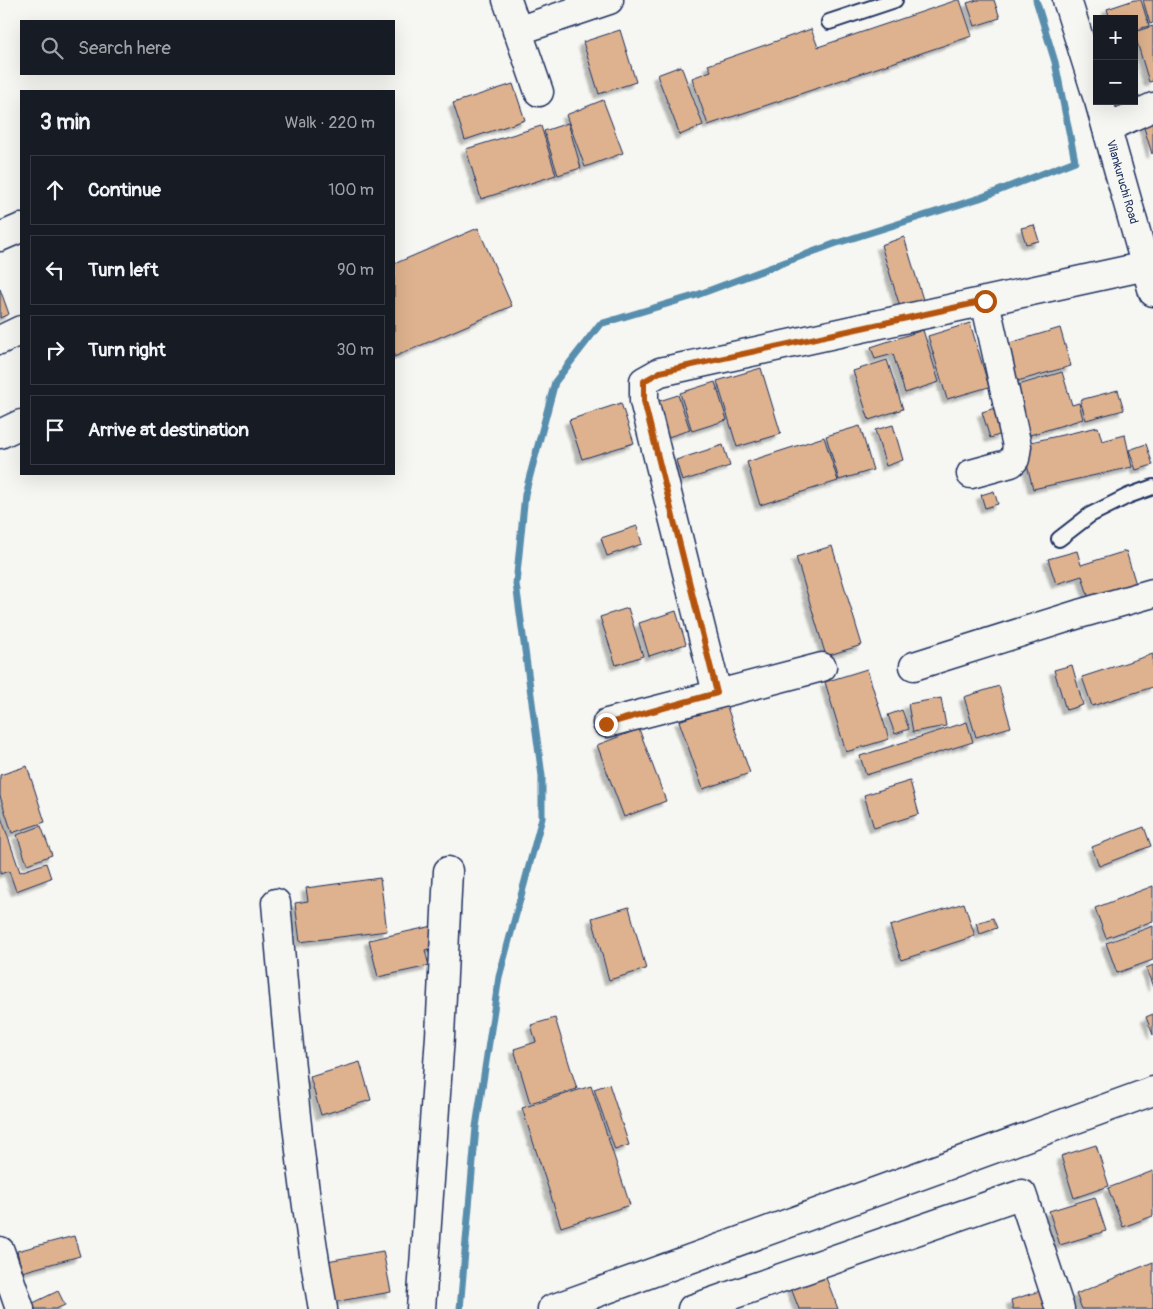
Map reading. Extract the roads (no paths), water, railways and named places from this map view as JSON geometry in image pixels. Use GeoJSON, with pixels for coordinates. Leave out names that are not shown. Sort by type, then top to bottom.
{"type":"FeatureCollection","features":[{"type":"Feature","properties":{"kind":"street"},"geometry":{"type":"LineString","coordinates":[[507,0],[539,92]]}},
{"type":"Feature","properties":{"kind":"street"},"geometry":{"type":"LineString","coordinates":[[518,31],[608,0]]}},
{"type":"Feature","properties":{"kind":"street"},"geometry":{"type":"LineString","coordinates":[[1066,0],[1093,84]]}},
{"type":"Feature","properties":{"kind":"street","name":"Vilankuruchi Road"},"geometry":{"type":"LineString","coordinates":[[1099,105],[1150,279]]}},
{"type":"Feature","properties":{"kind":"street"},"geometry":{"type":"LineString","coordinates":[[1107,128],[1153,107]]}},
{"type":"Feature","properties":{"kind":"street"},"geometry":{"type":"LineString","coordinates":[[0,237],[20,228]]}},
{"type":"Feature","properties":{"kind":"street"},"geometry":{"type":"LineString","coordinates":[[717,693],[644,401],[644,381],[660,372],[985,301],[1150,279]]}},
{"type":"Feature","properties":{"kind":"street"},"geometry":{"type":"LineString","coordinates":[[971,474],[1011,463],[1015,459],[1017,446],[985,301]]}},
{"type":"Feature","properties":{"kind":"street"},"geometry":{"type":"LineString","coordinates":[[0,340],[20,330]]}},
{"type":"Feature","properties":{"kind":"street"},"geometry":{"type":"LineString","coordinates":[[0,434],[20,424]]}},
{"type":"Feature","properties":{"kind":"street"},"geometry":{"type":"LineString","coordinates":[[914,666],[1079,614],[1153,593]]}},
{"type":"Feature","properties":{"kind":"street"},"geometry":{"type":"LineString","coordinates":[[606,724],[717,693],[822,667]]}},
{"type":"Feature","properties":{"kind":"street"},"geometry":{"type":"LineString","coordinates":[[421,1309],[440,1036],[448,871]]}},
{"type":"Feature","properties":{"kind":"street"},"geometry":{"type":"LineString","coordinates":[[276,903],[289,1047],[312,1246],[323,1309]]}},
{"type":"Feature","properties":{"kind":"street"},"geometry":{"type":"LineString","coordinates":[[552,1309],[1153,1091]]}},
{"type":"Feature","properties":{"kind":"street"},"geometry":{"type":"LineString","coordinates":[[692,1309],[1022,1194],[1060,1309]]}},
{"type":"Feature","properties":{"kind":"street"},"geometry":{"type":"LineString","coordinates":[[0,1251],[20,1309]]}},
{"type":"Feature","properties":{"kind":"lane"},"geometry":{"type":"LineString","coordinates":[[829,22],[895,0]]}},
{"type":"Feature","properties":{"kind":"lane"},"geometry":{"type":"LineString","coordinates":[[1059,539],[1090,515],[1153,486]]}},
{"type":"Feature","properties":{"kind":"waterway"},"geometry":{"type":"LineString","coordinates":[[460,1309],[476,1127],[499,977],[542,818],[542,776],[516,584],[525,494],[555,382],[600,324],[697,295],[834,244],[980,198],[1075,161],[1055,62],[1036,0]]}}]}
